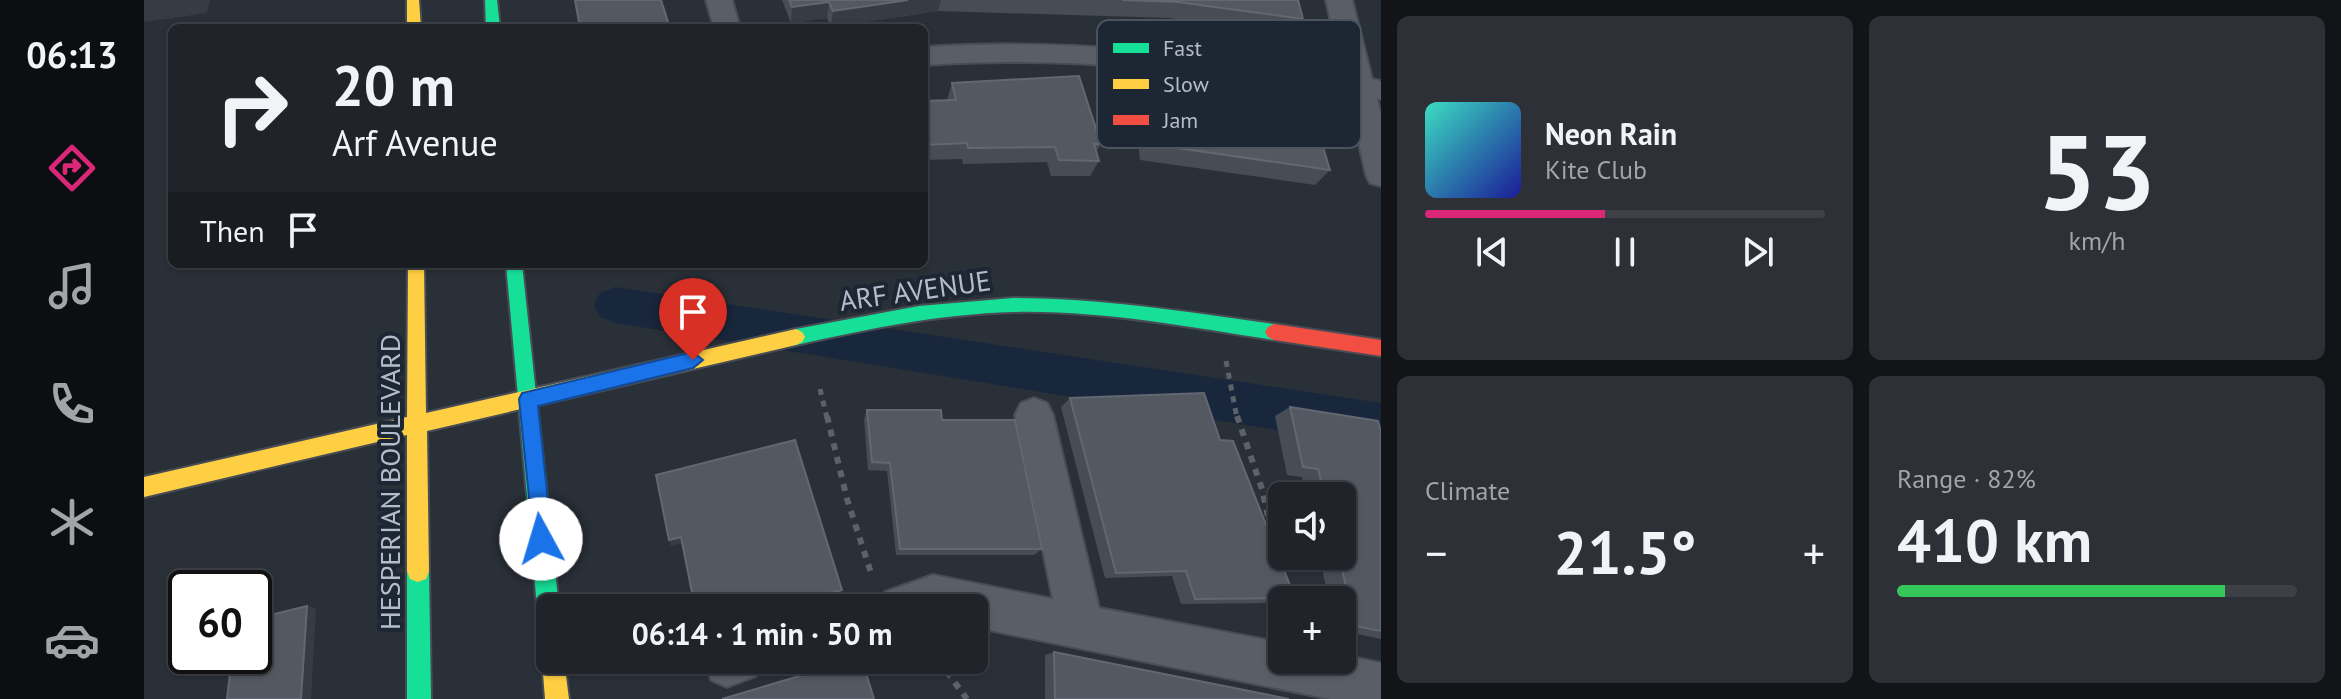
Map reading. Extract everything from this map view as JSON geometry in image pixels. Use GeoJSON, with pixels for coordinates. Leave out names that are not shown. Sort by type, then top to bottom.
{"type":"FeatureCollection","features":[{"type":"Feature","properties":{"kind":"street"},"geometry":{"type":"LineString","coordinates":[[413,0],[414,24]]}},
{"type":"Feature","properties":{"kind":"street"},"geometry":{"type":"LineString","coordinates":[[491,0],[493,24]]}},
{"type":"Feature","properties":{"kind":"street"},"geometry":{"type":"LineString","coordinates":[[719,0],[726,24]]}},
{"type":"Feature","properties":{"kind":"street"},"geometry":{"type":"LineString","coordinates":[[1339,0],[1346,20]]}},
{"type":"Feature","properties":{"kind":"street"},"geometry":{"type":"LineString","coordinates":[[928,56],[1038,49],[1097,52]]}},
{"type":"Feature","properties":{"kind":"street"},"geometry":{"type":"LineString","coordinates":[[1361,62],[1370,88],[1381,175]]}},
{"type":"Feature","properties":{"kind":"street","name":"HESPERIAN BOULEVARD"},"geometry":{"type":"LineString","coordinates":[[416,268],[419,699]]}},
{"type":"Feature","properties":{"kind":"street"},"geometry":{"type":"LineString","coordinates":[[514,268],[547,594]]}},
{"type":"Feature","properties":{"kind":"street","name":"ARF AVENUE"},"geometry":{"type":"LineString","coordinates":[[144,487],[869,321],[958,308],[1043,305],[1130,311],[1381,348]]}},
{"type":"Feature","properties":{"kind":"street"},"geometry":{"type":"LineString","coordinates":[[1034,415],[1081,626]]}},
{"type":"Feature","properties":{"kind":"street"},"geometry":{"type":"LineString","coordinates":[[988,608],[1381,686]]}},
{"type":"Feature","properties":{"kind":"street"},"geometry":{"type":"LineString","coordinates":[[554,674],[557,699]]}},
{"type":"Feature","properties":{"kind":"path"},"geometry":{"type":"LineString","coordinates":[[1217,323],[1238,421],[1262,489],[1268,517]]}},
{"type":"Feature","properties":{"kind":"path"},"geometry":{"type":"LineString","coordinates":[[820,389],[847,499],[888,594]]}},
{"type":"Feature","properties":{"kind":"path"},"geometry":{"type":"LineString","coordinates":[[948,674],[967,699]]}},
{"type":"Feature","properties":{"kind":"building"},"geometry":{"type":"Polygon","coordinates":[[[575,0],[661,0],[669,24],[579,24],[575,0]]]}},
{"type":"Feature","properties":{"kind":"building"},"geometry":{"type":"Polygon","coordinates":[[[789,0],[908,0],[833,11],[829,2],[792,7],[789,0]]]}},
{"type":"Feature","properties":{"kind":"building"},"geometry":{"type":"Polygon","coordinates":[[[1122,0],[1298,0],[1303,19],[1178,2],[1122,0]]]}},
{"type":"Feature","properties":{"kind":"building"},"geometry":{"type":"Polygon","coordinates":[[[1079,76],[1097,132],[1097,144],[1094,144],[1099,161],[1059,160],[1055,147],[968,148],[967,143],[928,145],[928,101],[956,100],[952,83],[1079,76]]]}},
{"type":"Feature","properties":{"kind":"building"},"geometry":{"type":"Polygon","coordinates":[[[1178,148],[1323,148],[1330,170],[1178,148]]]}},
{"type":"Feature","properties":{"kind":"building"},"geometry":{"type":"Polygon","coordinates":[[[1204,393],[1220,440],[1233,441],[1268,530],[1268,570],[1284,570],[1290,586],[1268,586],[1268,598],[1195,599],[1186,571],[1116,573],[1070,398],[1204,393]]]}},
{"type":"Feature","properties":{"kind":"building"},"geometry":{"type":"Polygon","coordinates":[[[1290,407],[1378,421],[1381,432],[1381,631],[1356,626],[1356,586],[1346,586],[1342,570],[1356,570],[1356,482],[1321,482],[1318,469],[1303,467],[1290,407]]]}},
{"type":"Feature","properties":{"kind":"building"},"geometry":{"type":"Polygon","coordinates":[[[867,410],[941,410],[942,420],[1015,420],[1042,549],[900,549],[890,463],[872,462],[867,410]]]}},
{"type":"Feature","properties":{"kind":"building"},"geometry":{"type":"Polygon","coordinates":[[[795,440],[842,590],[827,594],[692,594],[681,537],[669,540],[656,475],[795,440]]]}},
{"type":"Feature","properties":{"kind":"building"},"geometry":{"type":"Polygon","coordinates":[[[307,606],[301,699],[227,699],[230,674],[272,674],[272,615],[307,606]]]}},
{"type":"Feature","properties":{"kind":"building"},"geometry":{"type":"Polygon","coordinates":[[[1054,652],[1289,699],[1055,699],[1054,652]]]}},
{"type":"Feature","properties":{"kind":"building"},"geometry":{"type":"Polygon","coordinates":[[[806,674],[866,674],[874,699],[722,699],[806,674]]]}},
{"type":"Feature","properties":{"kind":"waterway"},"geometry":{"type":"LineString","coordinates":[[615,305],[1381,425]]}},
{"type":"Feature","properties":{"kind":"traffic: fast"},"geometry":{"type":"LineString","coordinates":[[491,0],[493,24]]}},
{"type":"Feature","properties":{"kind":"traffic: fast"},"geometry":{"type":"LineString","coordinates":[[514,268],[547,594]]}},
{"type":"Feature","properties":{"kind":"traffic: fast"},"geometry":{"type":"LineString","coordinates":[[796,337],[919,314],[1013,305],[1102,309],[1274,332]]}},
{"type":"Feature","properties":{"kind":"traffic: fast"},"geometry":{"type":"LineString","coordinates":[[418,571],[419,699]]}},
{"type":"Feature","properties":{"kind":"traffic: slow"},"geometry":{"type":"LineString","coordinates":[[413,0],[414,24]]}},
{"type":"Feature","properties":{"kind":"traffic: slow"},"geometry":{"type":"LineString","coordinates":[[416,268],[418,571]]}},
{"type":"Feature","properties":{"kind":"traffic: slow"},"geometry":{"type":"LineString","coordinates":[[144,487],[796,337]]}},
{"type":"Feature","properties":{"kind":"traffic: slow"},"geometry":{"type":"LineString","coordinates":[[554,674],[557,699]]}},
{"type":"Feature","properties":{"kind":"traffic: jam"},"geometry":{"type":"LineString","coordinates":[[1274,332],[1381,348]]}},
{"type":"Feature","properties":{"kind":"route"},"geometry":{"type":"LineString","coordinates":[[541,539],[528,399],[693,360]]}}]}
